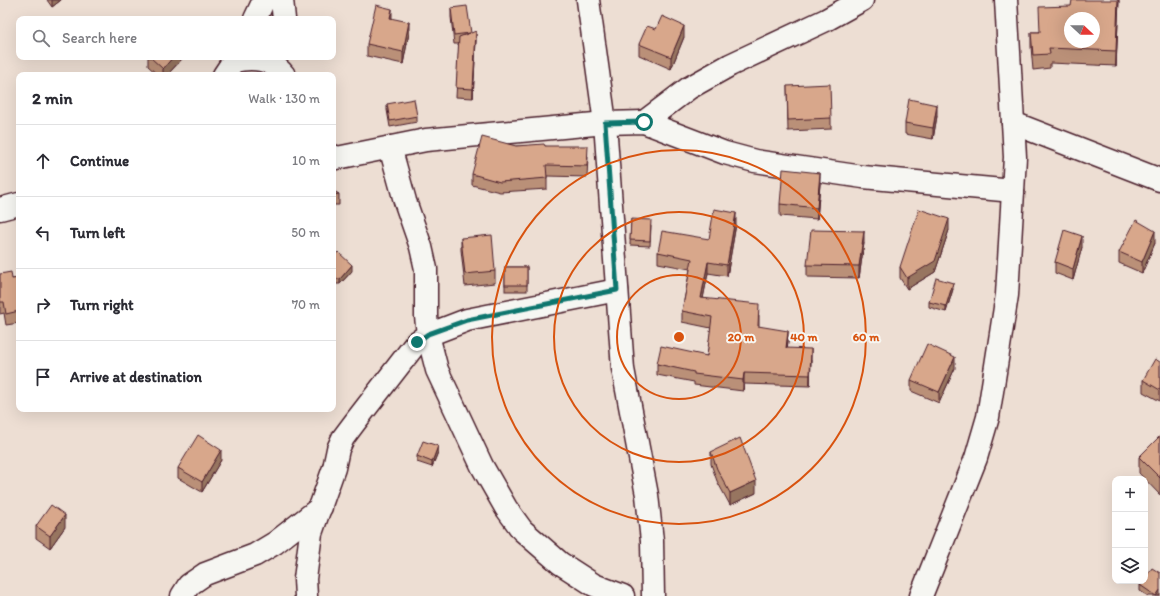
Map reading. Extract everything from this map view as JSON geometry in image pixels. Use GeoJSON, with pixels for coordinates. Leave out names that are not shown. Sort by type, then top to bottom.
{"type":"FeatureCollection","features":[{"type":"Feature","properties":{"kind":"street"},"geometry":{"type":"LineString","coordinates":[[256,16],[264,0]]}},
{"type":"Feature","properties":{"kind":"street"},"geometry":{"type":"LineString","coordinates":[[282,0],[284,16]]}},
{"type":"Feature","properties":{"kind":"street"},"geometry":{"type":"LineString","coordinates":[[588,0],[605,123],[623,369],[647,495],[652,541],[653,596]]}},
{"type":"Feature","properties":{"kind":"street"},"geometry":{"type":"LineString","coordinates":[[644,122],[689,88],[730,65],[826,20],[862,0]]}},
{"type":"Feature","properties":{"kind":"street"},"geometry":{"type":"LineString","coordinates":[[921,596],[976,458],[988,417],[1007,295],[1015,157],[1006,0]]}},
{"type":"Feature","properties":{"kind":"street"},"geometry":{"type":"LineString","coordinates":[[231,64],[253,60]]}},
{"type":"Feature","properties":{"kind":"street"},"geometry":{"type":"LineString","coordinates":[[262,60],[273,63],[281,72]]}},
{"type":"Feature","properties":{"kind":"street"},"geometry":{"type":"LineString","coordinates":[[288,60],[290,72]]}},
{"type":"Feature","properties":{"kind":"street"},"geometry":{"type":"LineString","coordinates":[[336,158],[426,140],[605,123],[644,122],[725,153],[755,161],[863,177],[1014,191]]}},
{"type":"Feature","properties":{"kind":"street"},"geometry":{"type":"LineString","coordinates":[[1013,122],[1160,180]]}},
{"type":"Feature","properties":{"kind":"street"},"geometry":{"type":"LineString","coordinates":[[390,147],[404,201],[421,247],[426,268],[428,334],[436,370],[482,466],[506,508],[522,530],[560,563],[594,585],[623,596]]}},
{"type":"Feature","properties":{"kind":"street"},"geometry":{"type":"LineString","coordinates":[[0,209],[16,205]]}},
{"type":"Feature","properties":{"kind":"street"},"geometry":{"type":"LineString","coordinates":[[306,596],[305,579],[311,533],[343,438],[417,342],[428,334],[467,320],[617,290]]}},
{"type":"Feature","properties":{"kind":"street"},"geometry":{"type":"LineString","coordinates":[[182,596],[189,585],[205,574],[255,555],[275,543],[320,507]]}},
{"type":"Feature","properties":{"kind":"building"},"geometry":{"type":"Polygon","coordinates":[[[1072,0],[1118,0],[1116,51],[1049,48],[1050,54],[1033,55],[1031,32],[1040,32],[1039,7],[1071,6],[1072,0]]]}},
{"type":"Feature","properties":{"kind":"building"},"geometry":{"type":"Polygon","coordinates":[[[376,5],[392,9],[390,18],[409,22],[403,52],[367,44],[376,5]]]}},
{"type":"Feature","properties":{"kind":"building"},"geometry":{"type":"Polygon","coordinates":[[[467,6],[471,33],[476,31],[473,89],[456,88],[459,37],[470,33],[454,35],[451,8],[467,6]]]}},
{"type":"Feature","properties":{"kind":"building"},"geometry":{"type":"Polygon","coordinates":[[[662,16],[684,26],[671,57],[639,44],[647,26],[656,29],[662,16]]]}},
{"type":"Feature","properties":{"kind":"building"},"geometry":{"type":"Polygon","coordinates":[[[153,60],[170,60],[163,69],[153,60]]]}},
{"type":"Feature","properties":{"kind":"building"},"geometry":{"type":"Polygon","coordinates":[[[830,84],[831,118],[788,120],[787,86],[830,84]]]}},
{"type":"Feature","properties":{"kind":"building"},"geometry":{"type":"Polygon","coordinates":[[[414,99],[417,116],[390,121],[387,104],[414,99]]]}},
{"type":"Feature","properties":{"kind":"building"},"geometry":{"type":"Polygon","coordinates":[[[909,99],[937,105],[933,128],[905,123],[909,99]]]}},
{"type":"Feature","properties":{"kind":"building"},"geometry":{"type":"Polygon","coordinates":[[[482,137],[516,146],[544,144],[545,146],[588,146],[587,166],[546,165],[547,178],[500,182],[472,174],[482,137]]]}},
{"type":"Feature","properties":{"kind":"building"},"geometry":{"type":"Polygon","coordinates":[[[783,169],[820,173],[817,208],[780,204],[783,169]]]}},
{"type":"Feature","properties":{"kind":"building"},"geometry":{"type":"Polygon","coordinates":[[[714,209],[736,213],[727,265],[708,262],[701,298],[759,304],[758,326],[788,331],[786,348],[811,349],[810,375],[744,373],[743,380],[694,374],[694,372],[657,364],[661,346],[707,356],[712,317],[682,311],[692,259],[658,252],[662,231],[709,239],[714,209]]]}},
{"type":"Feature","properties":{"kind":"building"},"geometry":{"type":"Polygon","coordinates":[[[919,209],[949,219],[935,261],[907,278],[900,267],[919,209]]]}},
{"type":"Feature","properties":{"kind":"building"},"geometry":{"type":"Polygon","coordinates":[[[631,219],[651,220],[650,241],[630,240],[631,219]]]}},
{"type":"Feature","properties":{"kind":"building"},"geometry":{"type":"Polygon","coordinates":[[[1136,220],[1155,231],[1142,262],[1119,252],[1136,220]]]}},
{"type":"Feature","properties":{"kind":"building"},"geometry":{"type":"Polygon","coordinates":[[[811,230],[864,231],[859,266],[807,265],[811,230]]]}},
{"type":"Feature","properties":{"kind":"building"},"geometry":{"type":"Polygon","coordinates":[[[1064,230],[1082,236],[1073,269],[1055,262],[1064,230]]]}},
{"type":"Feature","properties":{"kind":"building"},"geometry":{"type":"Polygon","coordinates":[[[492,235],[495,271],[465,274],[461,238],[492,235]]]}},
{"type":"Feature","properties":{"kind":"building"},"geometry":{"type":"Polygon","coordinates":[[[338,252],[352,265],[340,279],[336,279],[336,254],[338,252]]]}},
{"type":"Feature","properties":{"kind":"building"},"geometry":{"type":"Polygon","coordinates":[[[505,267],[527,267],[527,285],[505,285],[505,267]]]}},
{"type":"Feature","properties":{"kind":"building"},"geometry":{"type":"Polygon","coordinates":[[[11,272],[12,279],[16,278],[16,312],[6,314],[4,302],[0,302],[0,274],[11,272]]]}},
{"type":"Feature","properties":{"kind":"building"},"geometry":{"type":"Polygon","coordinates":[[[936,278],[953,283],[946,306],[929,302],[936,278]]]}},
{"type":"Feature","properties":{"kind":"building"},"geometry":{"type":"Polygon","coordinates":[[[927,344],[955,357],[939,392],[911,380],[927,344]]]}},
{"type":"Feature","properties":{"kind":"building"},"geometry":{"type":"Polygon","coordinates":[[[1155,359],[1160,362],[1160,390],[1143,380],[1155,359]]]}},
{"type":"Feature","properties":{"kind":"building"},"geometry":{"type":"Polygon","coordinates":[[[198,435],[221,450],[202,482],[178,468],[198,435]]]}},
{"type":"Feature","properties":{"kind":"building"},"geometry":{"type":"Polygon","coordinates":[[[1160,436],[1160,478],[1139,457],[1160,436]]]}},
{"type":"Feature","properties":{"kind":"building"},"geometry":{"type":"Polygon","coordinates":[[[740,438],[756,481],[730,493],[717,469],[711,452],[740,438]]]}},
{"type":"Feature","properties":{"kind":"building"},"geometry":{"type":"Polygon","coordinates":[[[423,441],[438,446],[432,462],[417,456],[423,441]]]}},
{"type":"Feature","properties":{"kind":"building"},"geometry":{"type":"Polygon","coordinates":[[[51,505],[65,515],[50,536],[36,526],[51,505]]]}},
{"type":"Feature","properties":{"kind":"building"},"geometry":{"type":"Polygon","coordinates":[[[1152,568],[1160,573],[1160,590],[1156,596],[1140,585],[1148,584],[1148,574],[1152,568]]]}},
{"type":"Feature","properties":{"kind":"route"},"geometry":{"type":"LineString","coordinates":[[417,342],[428,334],[467,320],[617,290],[605,123],[644,122]]}}]}
